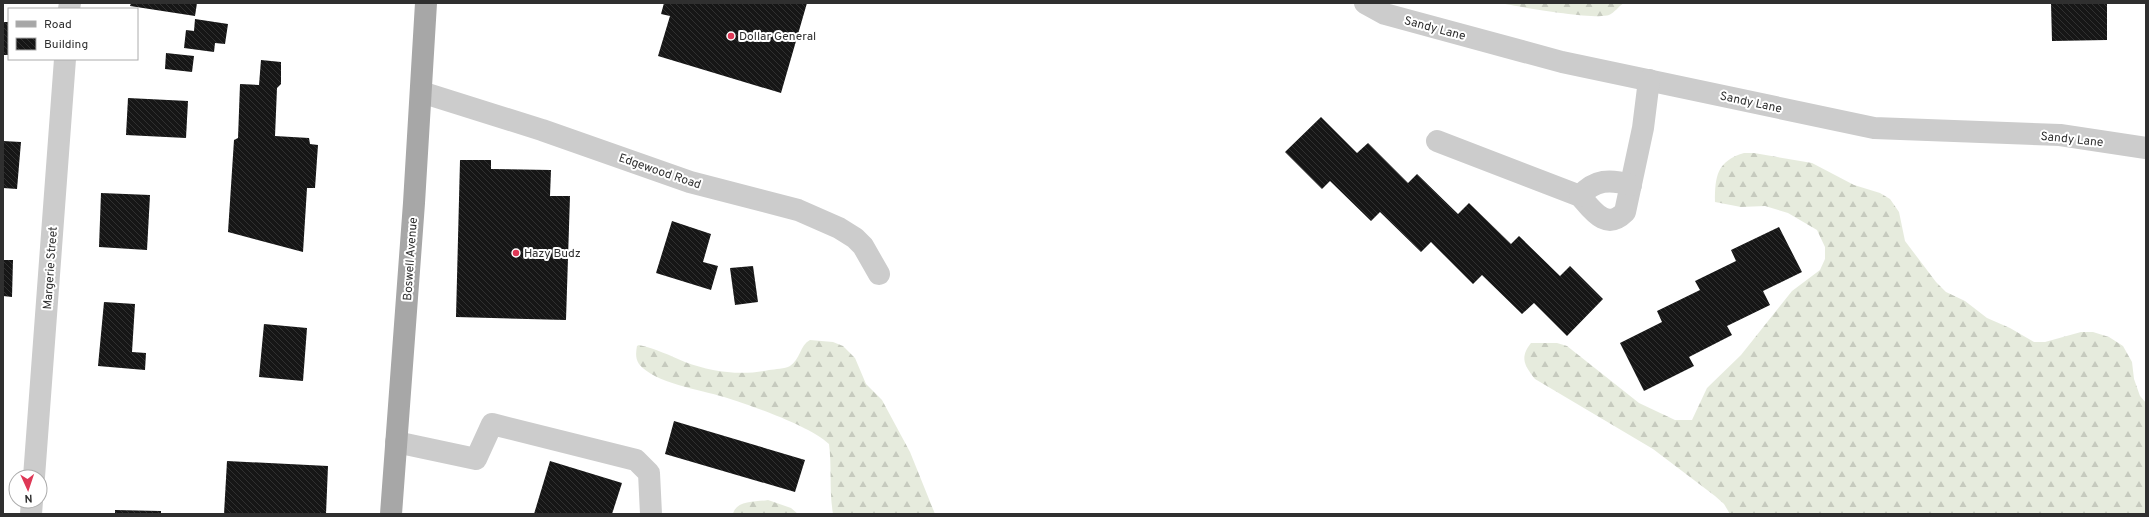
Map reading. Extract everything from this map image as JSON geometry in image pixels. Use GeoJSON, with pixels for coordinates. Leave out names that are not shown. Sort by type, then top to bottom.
{"type":"FeatureCollection","features":[{"type":"Feature","properties":{"kind":"main road","name":"Boswell Avenue"},"geometry":{"type":"LineString","coordinates":[[391,514],[426,3]]}},
{"type":"Feature","properties":{"kind":"street","name":"Sandy Lane"},"geometry":{"type":"LineString","coordinates":[[1365,3],[1385,14],[1531,54],[1874,128],[2060,135],[2146,148]]}},
{"type":"Feature","properties":{"kind":"street","name":"Margerie Street"},"geometry":{"type":"LineString","coordinates":[[35,469],[66,60]]}},
{"type":"Feature","properties":{"kind":"street"},"geometry":{"type":"LineString","coordinates":[[1437,141],[1580,196],[1594,213],[1606,220],[1619,219],[1626,212],[1643,128],[1649,80]]}},
{"type":"Feature","properties":{"kind":"street","name":"Edgewood Road"},"geometry":{"type":"LineString","coordinates":[[421,92],[542,130],[705,186],[798,210],[839,228],[855,238],[863,246],[880,274]]}},
{"type":"Feature","properties":{"kind":"street"},"geometry":{"type":"LineString","coordinates":[[1580,196],[1589,185],[1615,181],[1631,185]]}},
{"type":"Feature","properties":{"kind":"street"},"geometry":{"type":"LineString","coordinates":[[396,442],[476,459],[492,424],[636,460],[649,473],[651,514]]}},
{"type":"Feature","properties":{"kind":"green space"},"geometry":{"type":"Polygon","coordinates":[[[1501,3],[1624,3],[1609,15],[1589,16],[1501,3]]]}},
{"type":"Feature","properties":{"kind":"green space"},"geometry":{"type":"Polygon","coordinates":[[[1744,153],[1754,153],[1812,163],[1854,185],[1880,193],[1890,199],[1899,212],[1905,241],[1936,282],[1946,292],[1965,301],[1987,318],[2010,328],[2034,342],[2045,342],[2081,332],[2093,332],[2109,337],[2123,346],[2132,362],[2134,379],[2140,396],[2146,403],[2146,514],[1730,514],[1724,504],[1715,496],[1653,449],[1535,379],[1526,366],[1524,358],[1527,348],[1531,343],[1557,343],[1567,346],[1639,403],[1675,420],[1692,420],[1707,388],[1741,355],[1792,291],[1820,270],[1825,259],[1825,247],[1817,230],[1788,213],[1765,206],[1741,207],[1715,202],[1716,184],[1719,171],[1728,160],[1744,153]]]}},
{"type":"Feature","properties":{"kind":"green space"},"geometry":{"type":"Polygon","coordinates":[[[810,340],[833,342],[843,346],[855,358],[866,384],[882,400],[910,452],[935,514],[833,514],[829,444],[808,430],[764,411],[724,397],[678,385],[655,376],[646,371],[639,364],[636,355],[637,346],[639,345],[657,350],[685,362],[716,371],[748,373],[790,366],[796,360],[804,345],[810,340]]]}},
{"type":"Feature","properties":{"kind":"green space"},"geometry":{"type":"Polygon","coordinates":[[[768,500],[791,508],[798,514],[733,514],[738,506],[747,502],[768,500]]]}},
{"type":"Feature","properties":{"kind":"building"},"geometry":{"type":"Polygon","coordinates":[[[131,3],[197,3],[195,16],[130,6],[131,3]]]}},
{"type":"Feature","properties":{"kind":"building","name":"Dollar General"},"geometry":{"type":"Polygon","coordinates":[[[664,3],[807,3],[781,93],[658,56],[670,16],[661,14],[664,3]]]}},
{"type":"Feature","properties":{"kind":"building"},"geometry":{"type":"Polygon","coordinates":[[[2051,3],[2107,3],[2107,40],[2052,41],[2051,3]]]}},
{"type":"Feature","properties":{"kind":"building"},"geometry":{"type":"Polygon","coordinates":[[[195,19],[228,24],[225,44],[215,43],[214,52],[184,48],[186,30],[194,31],[195,19]]]}},
{"type":"Feature","properties":{"kind":"building"},"geometry":{"type":"Polygon","coordinates":[[[3,22],[8,22],[8,55],[3,55],[3,22]]]}},
{"type":"Feature","properties":{"kind":"building"},"geometry":{"type":"Polygon","coordinates":[[[166,53],[194,56],[192,72],[165,69],[166,53]]]}},
{"type":"Feature","properties":{"kind":"building"},"geometry":{"type":"Polygon","coordinates":[[[261,60],[281,62],[281,84],[277,88],[275,136],[309,138],[310,144],[318,145],[315,188],[307,188],[303,252],[228,232],[234,140],[238,138],[240,84],[259,85],[261,60]]]}},
{"type":"Feature","properties":{"kind":"building"},"geometry":{"type":"Polygon","coordinates":[[[128,98],[188,101],[186,138],[126,135],[128,98]]]}},
{"type":"Feature","properties":{"kind":"building"},"geometry":{"type":"Polygon","coordinates":[[[1321,117],[1357,153],[1368,143],[1408,183],[1417,174],[1458,214],[1469,203],[1511,244],[1519,236],[1560,276],[1570,266],[1603,299],[1567,336],[1534,303],[1522,314],[1482,275],[1473,284],[1431,242],[1421,252],[1380,212],[1371,221],[1330,181],[1322,189],[1285,152],[1321,117]]]}},
{"type":"Feature","properties":{"kind":"building"},"geometry":{"type":"Polygon","coordinates":[[[3,141],[21,142],[17,189],[3,188],[3,141]]]}},
{"type":"Feature","properties":{"kind":"building"},"geometry":{"type":"Polygon","coordinates":[[[460,160],[491,160],[491,169],[551,170],[550,196],[570,196],[566,320],[456,317],[460,160]]]}},
{"type":"Feature","properties":{"kind":"building"},"geometry":{"type":"Polygon","coordinates":[[[101,193],[150,195],[147,250],[99,247],[101,193]]]}},
{"type":"Feature","properties":{"kind":"building"},"geometry":{"type":"Polygon","coordinates":[[[672,221],[711,234],[703,262],[718,266],[711,290],[656,273],[672,221]]]}},
{"type":"Feature","properties":{"kind":"building"},"geometry":{"type":"Polygon","coordinates":[[[1779,227],[1802,272],[1763,291],[1770,305],[1727,326],[1732,335],[1689,357],[1694,366],[1644,391],[1620,343],[1662,322],[1657,311],[1700,290],[1695,281],[1736,261],[1731,250],[1779,227]]]}},
{"type":"Feature","properties":{"kind":"building"},"geometry":{"type":"Polygon","coordinates":[[[3,260],[13,260],[12,297],[3,296],[3,260]]]}},
{"type":"Feature","properties":{"kind":"building"},"geometry":{"type":"Polygon","coordinates":[[[753,266],[758,302],[735,305],[730,268],[753,266]]]}},
{"type":"Feature","properties":{"kind":"building"},"geometry":{"type":"Polygon","coordinates":[[[104,302],[135,304],[132,352],[146,353],[145,370],[98,366],[104,302]]]}},
{"type":"Feature","properties":{"kind":"building"},"geometry":{"type":"Polygon","coordinates":[[[264,324],[307,328],[303,381],[259,377],[264,324]]]}},
{"type":"Feature","properties":{"kind":"building"},"geometry":{"type":"Polygon","coordinates":[[[674,421],[805,460],[795,492],[665,454],[674,421]]]}},
{"type":"Feature","properties":{"kind":"building"},"geometry":{"type":"Polygon","coordinates":[[[227,461],[328,466],[326,514],[224,514],[227,461]]]}},
{"type":"Feature","properties":{"kind":"building"},"geometry":{"type":"Polygon","coordinates":[[[550,461],[622,483],[612,514],[534,514],[550,461]]]}},
{"type":"Feature","properties":{"kind":"building"},"geometry":{"type":"Polygon","coordinates":[[[115,510],[161,511],[161,514],[115,514],[115,510]]]}},
{"type":"Feature","properties":{"kind":"place","name":"Dollar General"},"geometry":{"type":"Point","coordinates":[731,36]}},
{"type":"Feature","properties":{"kind":"place","name":"Hazy Budz"},"geometry":{"type":"Point","coordinates":[516,253]}}]}
